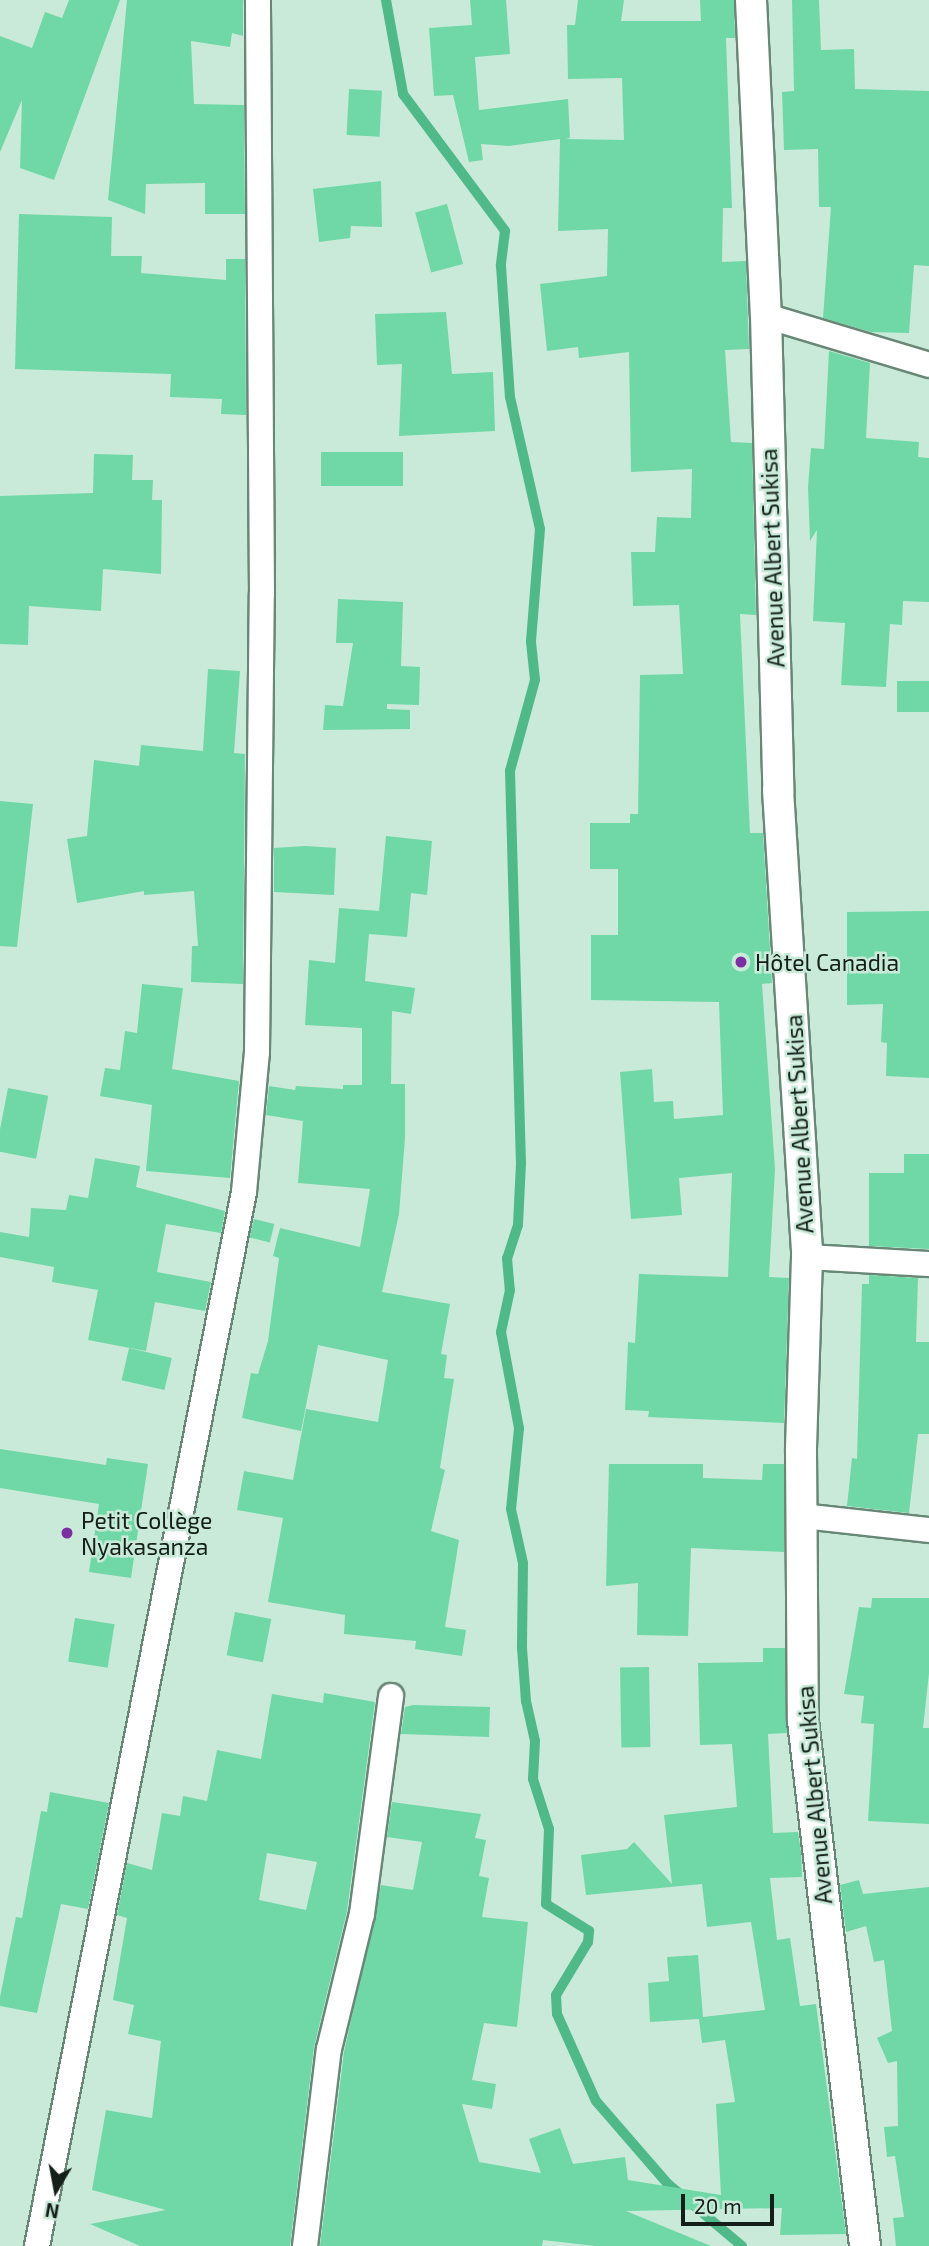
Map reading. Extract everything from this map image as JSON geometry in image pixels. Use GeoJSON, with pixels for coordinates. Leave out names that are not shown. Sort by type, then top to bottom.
{"type":"FeatureCollection","features":[{"type":"Feature","properties":{"kind":"street"},"geometry":{"type":"LineString","coordinates":[[37,2246],[244,1192],[257,1038],[262,594],[258,0]]}},
{"type":"Feature","properties":{"kind":"street","name":"Avenue Albert Sukisa"},"geometry":{"type":"LineString","coordinates":[[751,0],[766,316],[779,790],[807,1257],[802,1516],[803,1721],[865,2246]]}},
{"type":"Feature","properties":{"kind":"street"},"geometry":{"type":"LineString","coordinates":[[766,316],[929,365]]}},
{"type":"Feature","properties":{"kind":"street"},"geometry":{"type":"LineString","coordinates":[[807,1257],[929,1264]]}},
{"type":"Feature","properties":{"kind":"street"},"geometry":{"type":"LineString","coordinates":[[802,1516],[929,1530]]}},
{"type":"Feature","properties":{"kind":"street"},"geometry":{"type":"LineString","coordinates":[[305,2246],[329,2049],[362,1914],[391,1696]]}},
{"type":"Feature","properties":{"kind":"building"},"geometry":{"type":"Polygon","coordinates":[[[69,0],[120,0],[54,180],[20,168],[22,100],[0,152],[0,36],[32,48],[45,12],[62,18],[69,0]]]}},
{"type":"Feature","properties":{"kind":"building"},"geometry":{"type":"Polygon","coordinates":[[[127,0],[243,0],[243,36],[232,33],[230,47],[191,41],[194,104],[244,105],[245,214],[205,214],[205,183],[146,184],[145,214],[108,200],[127,0]]]}},
{"type":"Feature","properties":{"kind":"building"},"geometry":{"type":"Polygon","coordinates":[[[470,0],[506,0],[510,54],[475,57],[479,110],[568,99],[570,138],[566,139],[624,140],[622,78],[568,79],[567,25],[575,25],[578,0],[624,0],[621,21],[701,21],[700,0],[734,0],[735,38],[726,38],[732,208],[723,208],[722,262],[746,261],[749,349],[725,350],[731,442],[752,443],[756,615],[740,614],[750,833],[763,833],[772,983],[762,984],[775,1169],[769,1277],[789,1278],[784,1423],[648,1417],[649,1411],[625,1410],[628,1342],[635,1343],[639,1274],[728,1277],[732,1173],[679,1178],[682,1215],[631,1219],[620,1072],[652,1069],[654,1102],[673,1101],[674,1119],[723,1115],[719,1002],[591,1000],[591,935],[618,935],[618,869],[590,869],[590,823],[630,823],[630,814],[638,814],[640,675],[683,674],[679,605],[633,606],[631,552],[655,552],[657,517],[691,518],[692,469],[631,472],[629,352],[579,358],[578,347],[547,351],[540,284],[607,276],[608,229],[558,231],[560,139],[509,146],[481,144],[483,160],[469,162],[453,95],[434,96],[429,28],[472,25],[470,0]]]}},
{"type":"Feature","properties":{"kind":"building"},"geometry":{"type":"Polygon","coordinates":[[[792,0],[819,0],[821,50],[854,49],[855,89],[929,91],[929,266],[914,265],[909,333],[871,332],[823,318],[831,207],[819,207],[818,149],[784,150],[782,92],[794,91],[792,0]]]}},
{"type":"Feature","properties":{"kind":"building"},"geometry":{"type":"Polygon","coordinates":[[[349,89],[382,91],[380,137],[347,135],[349,89]]]}},
{"type":"Feature","properties":{"kind":"building"},"geometry":{"type":"Polygon","coordinates":[[[381,181],[382,227],[351,226],[350,238],[319,242],[313,189],[381,181]]]}},
{"type":"Feature","properties":{"kind":"building"},"geometry":{"type":"Polygon","coordinates":[[[447,204],[463,264],[431,272],[415,213],[447,204]]]}},
{"type":"Feature","properties":{"kind":"building"},"geometry":{"type":"Polygon","coordinates":[[[19,214],[112,217],[111,256],[142,256],[141,273],[226,280],[226,259],[245,259],[246,415],[221,414],[222,399],[170,397],[171,374],[15,369],[19,214]]]}},
{"type":"Feature","properties":{"kind":"building"},"geometry":{"type":"Polygon","coordinates":[[[446,312],[452,374],[493,372],[495,431],[399,436],[402,364],[377,365],[375,314],[446,312]]]}},
{"type":"Feature","properties":{"kind":"building"},"geometry":{"type":"Polygon","coordinates":[[[829,351],[870,363],[866,438],[919,442],[918,457],[929,458],[929,602],[903,601],[902,625],[890,624],[886,687],[841,685],[845,623],[813,621],[817,530],[810,541],[808,487],[811,448],[824,449],[829,351]]]}},
{"type":"Feature","properties":{"kind":"building"},"geometry":{"type":"Polygon","coordinates":[[[321,452],[403,452],[403,486],[321,486],[321,452]]]}},
{"type":"Feature","properties":{"kind":"building"},"geometry":{"type":"Polygon","coordinates":[[[94,454],[133,455],[132,480],[153,480],[152,500],[162,500],[161,574],[103,569],[101,611],[29,606],[28,645],[0,644],[0,496],[93,493],[94,454]]]}},
{"type":"Feature","properties":{"kind":"building"},"geometry":{"type":"Polygon","coordinates":[[[338,599],[403,602],[401,666],[420,667],[419,705],[387,704],[387,709],[410,710],[410,729],[323,730],[325,705],[343,706],[353,643],[336,643],[338,599]]]}},
{"type":"Feature","properties":{"kind":"building"},"geometry":{"type":"Polygon","coordinates":[[[208,669],[240,671],[234,753],[245,754],[243,984],[191,982],[192,946],[198,946],[194,891],[144,895],[144,891],[77,903],[67,839],[87,836],[94,760],[139,766],[141,745],[203,751],[208,669]]]}},
{"type":"Feature","properties":{"kind":"building"},"geometry":{"type":"Polygon","coordinates":[[[897,681],[929,681],[929,712],[897,712],[897,681]]]}},
{"type":"Feature","properties":{"kind":"building"},"geometry":{"type":"Polygon","coordinates":[[[0,801],[33,804],[17,947],[0,946],[0,801]]]}},
{"type":"Feature","properties":{"kind":"building"},"geometry":{"type":"Polygon","coordinates":[[[386,836],[432,841],[427,895],[411,893],[407,937],[369,934],[365,981],[415,988],[411,1014],[392,1011],[391,1084],[405,1084],[405,1138],[399,1214],[382,1292],[450,1304],[441,1354],[447,1355],[444,1378],[454,1379],[440,1468],[445,1470],[431,1531],[459,1540],[445,1627],[466,1630],[462,1656],[415,1649],[416,1641],[344,1634],[345,1615],[268,1602],[283,1518],[237,1510],[244,1471],[293,1480],[306,1409],[378,1422],[388,1360],[318,1345],[301,1431],[242,1418],[251,1373],[258,1374],[268,1341],[279,1258],[273,1256],[280,1228],[360,1247],[370,1189],[298,1183],[303,1121],[266,1115],[269,1086],[295,1090],[296,1086],[343,1089],[343,1085],[362,1085],[362,1028],[305,1025],[309,960],[335,963],[339,908],[379,911],[386,836]]]}},
{"type":"Feature","properties":{"kind":"building"},"geometry":{"type":"Polygon","coordinates":[[[274,848],[336,848],[334,895],[274,892],[274,848]]]}},
{"type":"Feature","properties":{"kind":"building"},"geometry":{"type":"Polygon","coordinates":[[[929,911],[929,1078],[886,1076],[887,1043],[881,1042],[883,1004],[847,1005],[847,912],[929,911]]]}},
{"type":"Feature","properties":{"kind":"building"},"geometry":{"type":"Polygon","coordinates":[[[142,984],[183,988],[172,1069],[239,1081],[230,1178],[146,1171],[152,1105],[100,1096],[105,1068],[120,1070],[125,1031],[137,1033],[142,984]]]}},
{"type":"Feature","properties":{"kind":"building"},"geometry":{"type":"Polygon","coordinates":[[[8,1088],[48,1096],[36,1159],[0,1152],[0,1129],[8,1088]]]}},
{"type":"Feature","properties":{"kind":"building"},"geometry":{"type":"Polygon","coordinates":[[[904,1154],[929,1154],[929,1249],[869,1246],[869,1173],[904,1173],[904,1154]]]}},
{"type":"Feature","properties":{"kind":"building"},"geometry":{"type":"Polygon","coordinates":[[[95,1158],[140,1166],[136,1187],[225,1211],[221,1233],[166,1224],[157,1272],[211,1282],[205,1311],[155,1302],[146,1351],[88,1340],[98,1290],[52,1282],[54,1267],[0,1257],[0,1232],[29,1237],[31,1208],[66,1210],[69,1195],[88,1198],[95,1158]]]}},
{"type":"Feature","properties":{"kind":"building"},"geometry":{"type":"Polygon","coordinates":[[[254,1219],[274,1224],[270,1243],[249,1237],[254,1219]]]}},
{"type":"Feature","properties":{"kind":"building"},"geometry":{"type":"Polygon","coordinates":[[[869,1275],[918,1278],[916,1342],[929,1342],[929,1434],[918,1434],[909,1513],[847,1506],[852,1458],[857,1459],[862,1284],[869,1284],[869,1275]]]}},
{"type":"Feature","properties":{"kind":"building"},"geometry":{"type":"Polygon","coordinates":[[[129,1348],[172,1358],[164,1390],[122,1380],[129,1348]]]}},
{"type":"Feature","properties":{"kind":"building"},"geometry":{"type":"Polygon","coordinates":[[[0,1449],[106,1465],[107,1458],[148,1464],[131,1578],[89,1572],[99,1504],[0,1488],[0,1449]]]}},
{"type":"Feature","properties":{"kind":"building"},"geometry":{"type":"Polygon","coordinates":[[[609,1464],[703,1464],[703,1478],[762,1480],[763,1464],[784,1464],[784,1552],[691,1548],[688,1636],[637,1635],[638,1583],[606,1586],[609,1464]]]}},
{"type":"Feature","properties":{"kind":"building"},"geometry":{"type":"Polygon","coordinates":[[[872,1598],[929,1598],[929,1673],[923,1728],[929,1728],[929,1824],[868,1821],[874,1724],[861,1723],[864,1696],[844,1694],[859,1607],[871,1608],[872,1598]]]}},
{"type":"Feature","properties":{"kind":"building"},"geometry":{"type":"Polygon","coordinates":[[[235,1612],[271,1619],[263,1662],[227,1655],[235,1612]]]}},
{"type":"Feature","properties":{"kind":"building"},"geometry":{"type":"Polygon","coordinates":[[[75,1618],[115,1624],[108,1668],[68,1661],[75,1618]]]}},
{"type":"Feature","properties":{"kind":"building"},"geometry":{"type":"Polygon","coordinates":[[[763,1648],[785,1648],[787,1733],[768,1734],[773,1833],[798,1832],[801,1852],[802,1877],[770,1878],[777,1940],[790,1938],[800,2006],[816,2004],[846,2234],[780,2235],[782,2208],[626,2211],[711,2246],[595,2246],[543,2240],[542,2246],[320,2246],[344,2052],[381,1885],[413,1890],[422,1842],[387,1837],[392,1802],[481,1814],[475,1838],[486,1840],[479,1876],[489,1878],[482,1917],[528,1922],[517,2027],[484,2023],[472,2080],[496,2084],[492,2109],[462,2104],[479,2162],[541,2173],[529,2139],[560,2128],[573,2164],[625,2157],[628,2180],[721,2195],[716,2104],[735,2102],[725,2040],[702,2043],[699,2019],[650,2022],[648,1983],[669,1981],[667,1957],[698,1955],[703,2017],[765,2010],[751,1922],[707,1927],[702,1884],[586,1895],[581,1855],[627,1849],[634,1842],[672,1884],[664,1815],[737,1807],[732,1744],[700,1745],[698,1663],[763,1662],[763,1648]]]}},
{"type":"Feature","properties":{"kind":"building"},"geometry":{"type":"Polygon","coordinates":[[[649,1667],[650,1747],[621,1747],[620,1668],[649,1667]]]}},
{"type":"Feature","properties":{"kind":"building"},"geometry":{"type":"Polygon","coordinates":[[[324,1693],[375,1702],[347,1911],[314,2047],[290,2246],[140,2246],[90,2224],[166,2210],[92,2190],[106,2110],[152,2118],[161,2041],[128,2034],[134,2005],[113,2000],[127,1918],[117,1915],[127,1863],[152,1870],[162,1813],[180,1816],[183,1796],[207,1801],[217,1750],[261,1759],[272,1694],[323,1703],[324,1693]],[[267,1853],[259,1900],[306,1910],[317,1862],[267,1853]]]}},
{"type":"Feature","properties":{"kind":"building"},"geometry":{"type":"Polygon","coordinates":[[[405,1707],[490,1707],[489,1737],[401,1734],[405,1707]]]}},
{"type":"Feature","properties":{"kind":"building"},"geometry":{"type":"Polygon","coordinates":[[[50,1792],[109,1803],[88,1909],[61,1904],[37,2013],[0,2006],[0,1997],[16,1917],[22,1918],[41,1811],[47,1812],[50,1792]]]}},
{"type":"Feature","properties":{"kind":"building"},"geometry":{"type":"Polygon","coordinates":[[[859,1880],[863,1894],[929,1887],[929,2246],[896,2246],[893,2218],[904,2217],[895,2156],[887,2157],[884,2127],[898,2126],[897,2061],[888,2063],[877,2038],[892,2031],[884,1960],[874,1962],[866,1926],[846,1932],[840,1885],[859,1880]]]}},
{"type":"Feature","properties":{"kind":"waterway"},"geometry":{"type":"LineString","coordinates":[[386,0],[403,94],[505,231],[501,266],[510,397],[540,529],[531,642],[535,680],[510,771],[521,1163],[518,1225],[507,1258],[510,1290],[501,1332],[519,1428],[511,1509],[523,1563],[522,1648],[526,1701],[535,1741],[533,1779],[549,1829],[546,1904],[589,1931],[588,1942],[556,1995],[557,2014],[596,2101],[667,2183],[742,2246]]}},
{"type":"Feature","properties":{"kind":"place","name":"Hôtel Canadia"},"geometry":{"type":"Point","coordinates":[741,962]}},
{"type":"Feature","properties":{"kind":"place","name":"Petit Collège Nyakasanza"},"geometry":{"type":"Point","coordinates":[67,1533]}}]}
